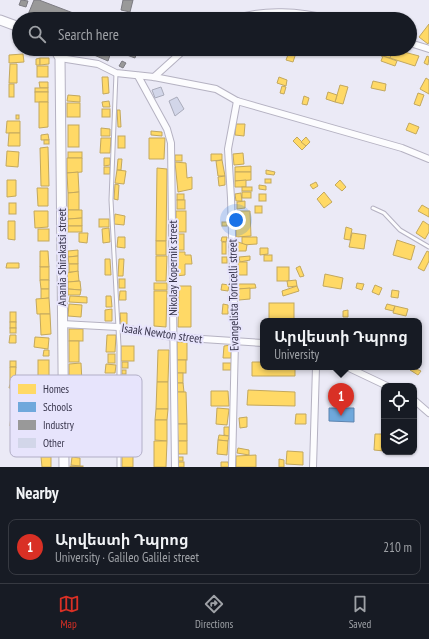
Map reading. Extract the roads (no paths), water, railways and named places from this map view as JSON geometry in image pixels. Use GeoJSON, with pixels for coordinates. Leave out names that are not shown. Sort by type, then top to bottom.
{"type":"FeatureCollection","features":[{"type":"Feature","properties":{"kind":"main road"},"geometry":{"type":"LineString","coordinates":[[0,20],[12,24]]}},
{"type":"Feature","properties":{"kind":"main road","name":"Anania Shirakatsi street"},"geometry":{"type":"LineString","coordinates":[[60,58],[63,375]]}},
{"type":"Feature","properties":{"kind":"main road","name":"Anania Shirakatsi street"},"geometry":{"type":"LineString","coordinates":[[64,457],[64,467]]}},
{"type":"Feature","properties":{"kind":"street"},"geometry":{"type":"LineString","coordinates":[[417,45],[429,49]]}},
{"type":"Feature","properties":{"kind":"street"},"geometry":{"type":"LineString","coordinates":[[154,77],[177,56]]}},
{"type":"Feature","properties":{"kind":"street"},"geometry":{"type":"LineString","coordinates":[[60,58],[98,64],[116,73],[154,77],[216,90],[236,101],[402,148],[429,159]]}},
{"type":"Feature","properties":{"kind":"street","name":"Nikolay Kopernik street"},"geometry":{"type":"LineString","coordinates":[[138,76],[170,136],[175,467]]}},
{"type":"Feature","properties":{"kind":"street","name":"Evangelista Torricelli street"},"geometry":{"type":"LineString","coordinates":[[232,467],[235,341],[231,198],[228,149],[236,101]]}},
{"type":"Feature","properties":{"kind":"street","name":"Isaak Newton street"},"geometry":{"type":"LineString","coordinates":[[62,324],[118,327],[172,337],[260,343]]}},
{"type":"Feature","properties":{"kind":"street"},"geometry":{"type":"LineString","coordinates":[[313,467],[316,370]]}},
{"type":"Feature","properties":{"kind":"street"},"geometry":{"type":"LineString","coordinates":[[353,370],[381,383]]}},
{"type":"Feature","properties":{"kind":"street"},"geometry":{"type":"LineString","coordinates":[[417,403],[429,413]]}},
{"type":"Feature","properties":{"kind":"lane"},"geometry":{"type":"LineString","coordinates":[[116,73],[111,200],[118,327],[118,375]]}},
{"type":"Feature","properties":{"kind":"lane"},"geometry":{"type":"LineString","coordinates":[[373,208],[384,213],[400,230],[429,247]]}},
{"type":"Feature","properties":{"kind":"lane"},"geometry":{"type":"LineString","coordinates":[[119,457],[119,467]]}},
{"type":"Feature","properties":{"kind":"place","name":"Արվեստի Դպրոց"},"geometry":{"type":"Point","coordinates":[341,416]}}]}
